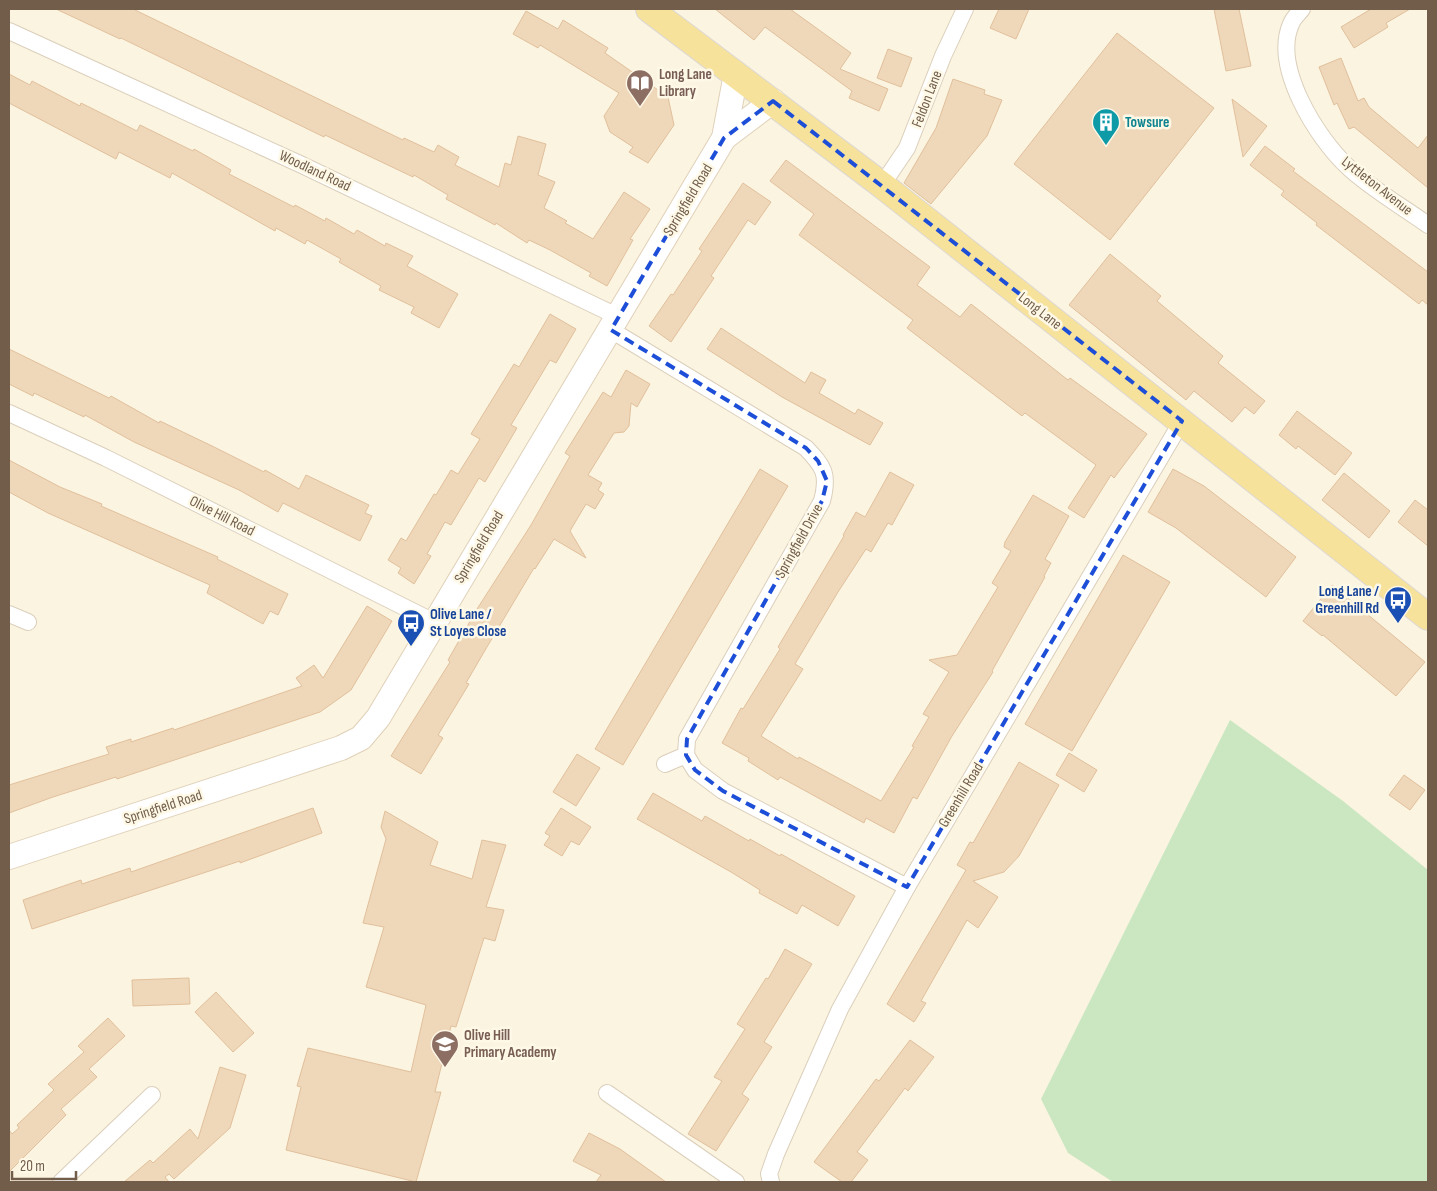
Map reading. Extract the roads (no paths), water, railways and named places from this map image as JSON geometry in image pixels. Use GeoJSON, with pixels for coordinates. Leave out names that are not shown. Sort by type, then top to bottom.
{"type":"FeatureCollection","features":[{"type":"Feature","properties":{"kind":"main road","name":"Long Lane"},"geometry":{"type":"LineString","coordinates":[[649,9],[882,185],[1428,617]]}},
{"type":"Feature","properties":{"kind":"street","name":"Feldon Lane"},"geometry":{"type":"LineString","coordinates":[[882,185],[907,148],[943,56],[965,9]]}},
{"type":"Feature","properties":{"kind":"street","name":"Lyttleton Avenue"},"geometry":{"type":"LineString","coordinates":[[1302,9],[1291,23],[1288,36],[1289,67],[1308,114],[1324,142],[1349,168],[1428,225]]}},
{"type":"Feature","properties":{"kind":"street","name":"Woodland Road"},"geometry":{"type":"LineString","coordinates":[[9,31],[302,164],[615,323]]}},
{"type":"Feature","properties":{"kind":"street","name":"Springfield Road"},"geometry":{"type":"LineString","coordinates":[[9,856],[341,748],[361,738],[378,718],[724,138],[736,74]]}},
{"type":"Feature","properties":{"kind":"street","name":"Springfield Road"},"geometry":{"type":"LineString","coordinates":[[724,138],[773,102]]}},
{"type":"Feature","properties":{"kind":"street","name":"Springfield Drive"},"geometry":{"type":"LineString","coordinates":[[615,323],[806,448],[818,461],[827,481],[822,501],[687,739],[686,755]]}},
{"type":"Feature","properties":{"kind":"street","name":"Olive Hill Road"},"geometry":{"type":"LineString","coordinates":[[9,413],[106,458],[434,622]]}},
{"type":"Feature","properties":{"kind":"street","name":"Greenhill Road"},"geometry":{"type":"LineString","coordinates":[[771,1182],[769,1174],[776,1154],[840,1009],[907,887],[1182,421]]}},
{"type":"Feature","properties":{"kind":"street"},"geometry":{"type":"LineString","coordinates":[[9,614],[28,622]]}},
{"type":"Feature","properties":{"kind":"street"},"geometry":{"type":"LineString","coordinates":[[665,764],[686,755],[695,770],[723,791],[907,887]]}},
{"type":"Feature","properties":{"kind":"street"},"geometry":{"type":"LineString","coordinates":[[607,1093],[736,1182]]}},
{"type":"Feature","properties":{"kind":"street"},"geometry":{"type":"LineString","coordinates":[[61,1182],[152,1095]]}},
{"type":"Feature","properties":{"kind":"place","name":"Long Lane Library"},"geometry":{"type":"Point","coordinates":[640,107]}},
{"type":"Feature","properties":{"kind":"place","name":"Towsure"},"geometry":{"type":"Point","coordinates":[1106,146]}},
{"type":"Feature","properties":{"kind":"place","name":"Long Lane / Greenhill Rd"},"geometry":{"type":"Point","coordinates":[1398,624]}},
{"type":"Feature","properties":{"kind":"place","name":"Olive Lane / St Loyes Close"},"geometry":{"type":"Point","coordinates":[411,647]}},
{"type":"Feature","properties":{"kind":"place","name":"Olive Hill Primary Academy"},"geometry":{"type":"Point","coordinates":[445,1068]}}]}
